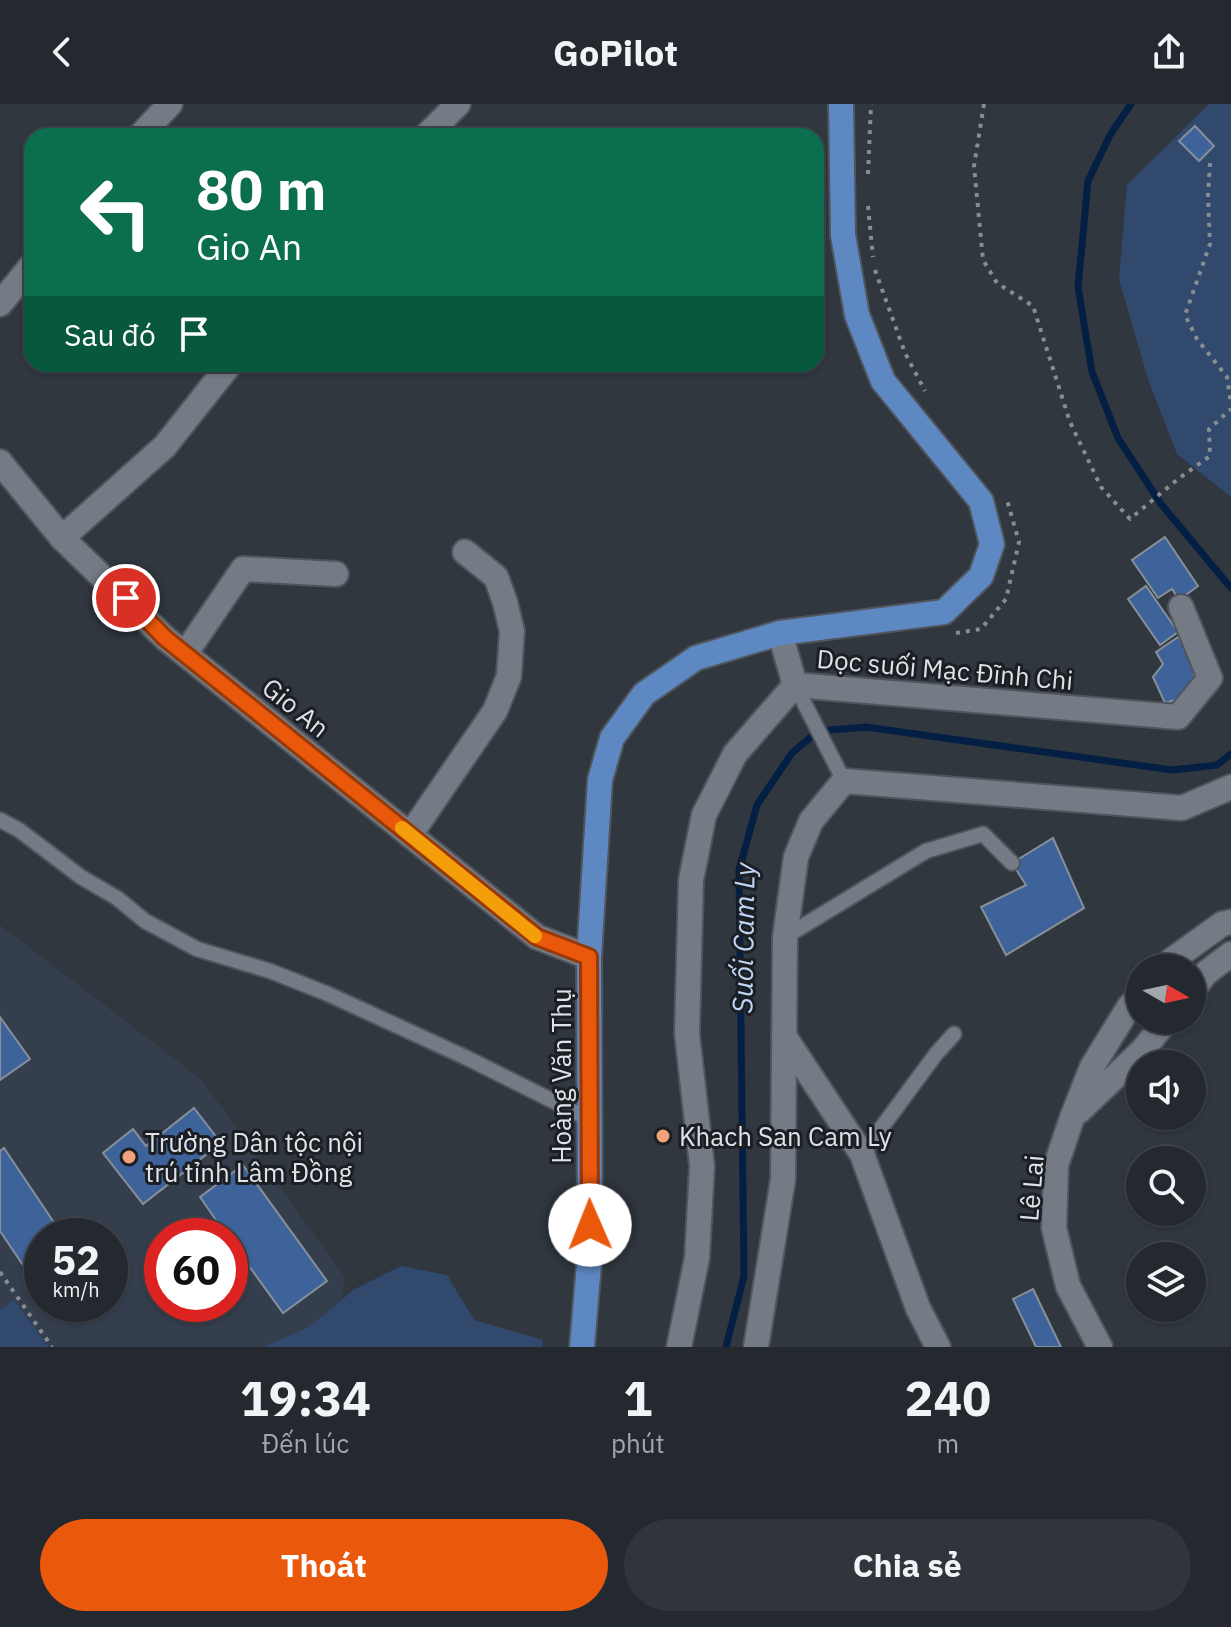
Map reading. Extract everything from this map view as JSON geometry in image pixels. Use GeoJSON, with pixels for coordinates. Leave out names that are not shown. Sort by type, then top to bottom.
{"type":"FeatureCollection","features":[{"type":"Feature","properties":{"kind":"main road","name":"Hoàng Văn Thụ"},"geometry":{"type":"LineString","coordinates":[[582,1347],[590,1252],[589,957],[600,780],[612,738],[644,694],[696,658],[780,633],[944,612],[981,576],[992,544],[981,501],[883,381],[857,315],[843,235],[841,104]]}},
{"type":"Feature","properties":{"kind":"street"},"geometry":{"type":"LineString","coordinates":[[148,128],[170,104]]}},
{"type":"Feature","properties":{"kind":"street"},"geometry":{"type":"LineString","coordinates":[[434,128],[458,104]]}},
{"type":"Feature","properties":{"kind":"street"},"geometry":{"type":"LineString","coordinates":[[0,304],[24,275]]}},
{"type":"Feature","properties":{"kind":"street"},"geometry":{"type":"LineString","coordinates":[[62,538],[165,446],[224,372]]}},
{"type":"Feature","properties":{"kind":"street","name":"Gio An"},"geometry":{"type":"LineString","coordinates":[[0,462],[62,538],[165,638],[537,937],[589,957]]}},
{"type":"Feature","properties":{"kind":"street"},"geometry":{"type":"LineString","coordinates":[[410,835],[495,711],[509,676],[512,631],[505,602],[496,577],[465,552]]}},
{"type":"Feature","properties":{"kind":"street"},"geometry":{"type":"LineString","coordinates":[[185,654],[243,569],[336,574]]}},
{"type":"Feature","properties":{"kind":"street","name":"Dọc suối Mạc Đĩnh Chi"},"geometry":{"type":"LineString","coordinates":[[679,1347],[697,1258],[702,1166],[687,1034],[691,880],[704,815],[735,754],[795,685],[1178,717],[1210,678],[1181,607]]}},
{"type":"Feature","properties":{"kind":"street"},"geometry":{"type":"LineString","coordinates":[[780,633],[795,685]]}},
{"type":"Feature","properties":{"kind":"street"},"geometry":{"type":"LineString","coordinates":[[756,1347],[783,1179],[785,937],[796,857],[811,821],[844,781],[1182,808],[1231,787]]}},
{"type":"Feature","properties":{"kind":"street"},"geometry":{"type":"LineString","coordinates":[[1180,954],[1222,924],[1231,922]]}},
{"type":"Feature","properties":{"kind":"street"},"geometry":{"type":"LineString","coordinates":[[1206,973],[1231,954]]}},
{"type":"Feature","properties":{"kind":"street","name":"Lê Lai"},"geometry":{"type":"LineString","coordinates":[[1100,1347],[1068,1286],[1054,1228],[1056,1165],[1092,1067],[1126,1012]]}},
{"type":"Feature","properties":{"kind":"street"},"geometry":{"type":"LineString","coordinates":[[1072,1118],[1156,1034]]}},
{"type":"Feature","properties":{"kind":"street"},"geometry":{"type":"LineString","coordinates":[[784,1036],[862,1154],[918,1308],[938,1347]]}},
{"type":"Feature","properties":{"kind":"lane"},"geometry":{"type":"LineString","coordinates":[[795,685],[844,781]]}},
{"type":"Feature","properties":{"kind":"lane"},"geometry":{"type":"LineString","coordinates":[[0,820],[19,830],[81,877],[117,898],[145,921],[197,949],[270,971],[328,994],[589,1119]]}},
{"type":"Feature","properties":{"kind":"lane"},"geometry":{"type":"LineString","coordinates":[[785,937],[926,851],[983,834],[1012,863]]}},
{"type":"Feature","properties":{"kind":"lane"},"geometry":{"type":"LineString","coordinates":[[862,1154],[954,1034]]}},
{"type":"Feature","properties":{"kind":"path"},"geometry":{"type":"LineString","coordinates":[[984,104],[974,166],[983,260],[997,283],[1033,306],[1070,422],[1101,487],[1130,519],[1210,456],[1209,429],[1231,407],[1227,377],[1197,339],[1185,315],[1210,244],[1210,163]]}},
{"type":"Feature","properties":{"kind":"path"},"geometry":{"type":"LineString","coordinates":[[0,1272],[52,1347]]}},
{"type":"Feature","properties":{"kind":"shaded area"},"geometry":{"type":"Polygon","coordinates":[[[1209,104],[1231,104],[1231,497],[1177,454],[1149,382],[1119,280],[1127,185],[1209,104]]]}},
{"type":"Feature","properties":{"kind":"shaded area","name":"Trường Dân tộc nội trú tỉnh Lâm Đồng"},"geometry":{"type":"Polygon","coordinates":[[[0,925],[201,1079],[345,1277],[333,1347],[0,1347],[0,925]]]}},
{"type":"Feature","properties":{"kind":"shaded area"},"geometry":{"type":"Polygon","coordinates":[[[401,1266],[447,1275],[474,1320],[543,1340],[542,1347],[263,1347],[311,1326],[353,1290],[401,1266]]]}},
{"type":"Feature","properties":{"kind":"shaded area"},"geometry":{"type":"Polygon","coordinates":[[[14,1300],[24,1313],[24,1322],[30,1322],[49,1347],[0,1347],[0,1310],[14,1300]]]}},
{"type":"Feature","properties":{"kind":"building"},"geometry":{"type":"Polygon","coordinates":[[[1195,126],[1214,146],[1199,161],[1179,141],[1195,126]]]}},
{"type":"Feature","properties":{"kind":"building"},"geometry":{"type":"Polygon","coordinates":[[[1165,537],[1198,586],[1179,600],[1172,589],[1158,598],[1132,560],[1165,537]]]}},
{"type":"Feature","properties":{"kind":"building"},"geometry":{"type":"Polygon","coordinates":[[[1146,586],[1178,632],[1160,645],[1128,599],[1146,586]]]}},
{"type":"Feature","properties":{"kind":"building"},"geometry":{"type":"Polygon","coordinates":[[[1178,637],[1191,654],[1195,681],[1182,698],[1165,703],[1153,677],[1163,664],[1156,652],[1178,637]]]}},
{"type":"Feature","properties":{"kind":"building"},"geometry":{"type":"Polygon","coordinates":[[[1053,838],[1084,908],[1006,955],[981,907],[1026,885],[1012,863],[1053,838]]]}},
{"type":"Feature","properties":{"kind":"building"},"geometry":{"type":"Polygon","coordinates":[[[0,1017],[30,1059],[0,1080],[0,1017]]]}},
{"type":"Feature","properties":{"kind":"building"},"geometry":{"type":"Polygon","coordinates":[[[194,1108],[221,1143],[143,1204],[103,1153],[133,1129],[146,1146],[194,1108]]]}},
{"type":"Feature","properties":{"kind":"building"},"geometry":{"type":"Polygon","coordinates":[[[4,1148],[51,1218],[24,1218],[24,1267],[0,1231],[0,1151],[4,1148]]]}},
{"type":"Feature","properties":{"kind":"building"},"geometry":{"type":"Polygon","coordinates":[[[243,1165],[327,1281],[283,1313],[248,1265],[248,1218],[215,1218],[200,1197],[243,1165]]]}},
{"type":"Feature","properties":{"kind":"building"},"geometry":{"type":"Polygon","coordinates":[[[1033,1289],[1061,1347],[1036,1347],[1013,1299],[1033,1289]]]}},
{"type":"Feature","properties":{"kind":"waterway","name":"Suối Cam Ly"},"geometry":{"type":"LineString","coordinates":[[1131,104],[1110,135],[1088,181],[1078,287],[1092,372],[1118,438],[1161,504],[1231,588]]}},
{"type":"Feature","properties":{"kind":"waterway","name":"Suối Cam Ly"},"geometry":{"type":"LineString","coordinates":[[726,1347],[744,1276],[739,870],[757,805],[792,753],[818,731],[866,727],[1172,770],[1217,765],[1231,754]]}},
{"type":"Feature","properties":{"kind":"slow traffic"},"geometry":{"type":"LineString","coordinates":[[402,828],[535,936]]}},
{"type":"Feature","properties":{"kind":"place","name":"Khach San Cam Ly"},"geometry":{"type":"Point","coordinates":[663,1136]}},
{"type":"Feature","properties":{"kind":"place","name":"Trường Dân tộc nội trú tỉnh Lâm Đồng"},"geometry":{"type":"Point","coordinates":[129,1157]}},
{"type":"Feature","properties":{"kind":"route"},"geometry":{"type":"LineString","coordinates":[[126,598],[165,638],[537,937],[589,957],[590,1225]]}}]}
